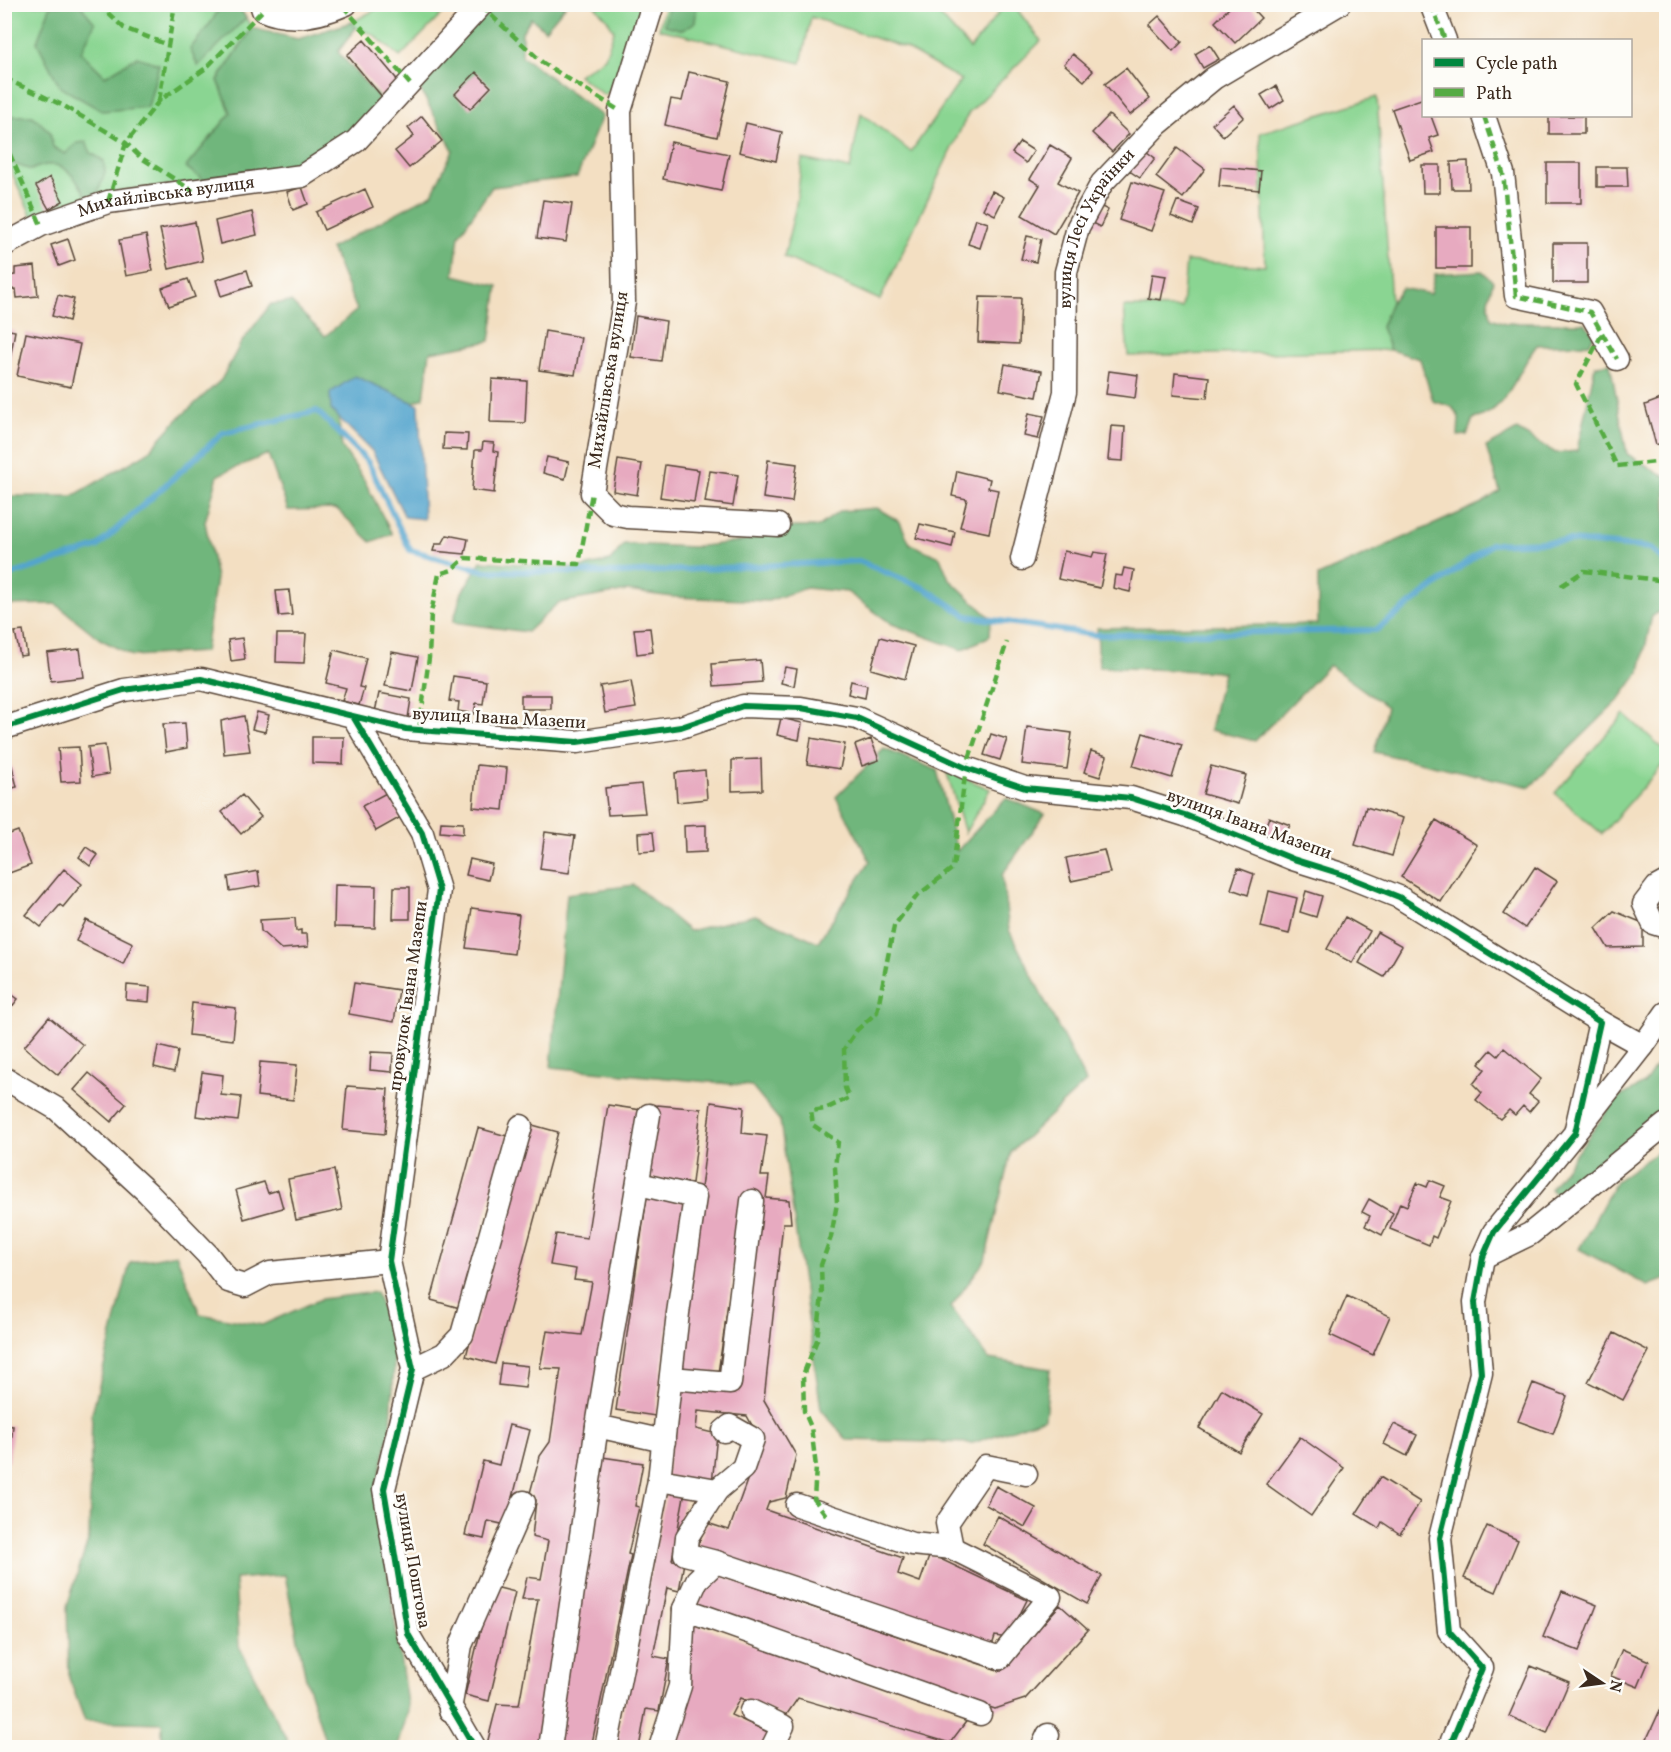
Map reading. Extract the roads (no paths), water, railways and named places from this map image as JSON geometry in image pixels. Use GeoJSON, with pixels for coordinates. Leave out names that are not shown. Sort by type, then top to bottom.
{"type":"FeatureCollection","features":[{"type":"Feature","properties":{"kind":"street"},"geometry":{"type":"LineString","coordinates":[[261,4],[263,10],[276,15],[303,17],[346,4]]}},
{"type":"Feature","properties":{"kind":"street","name":"Михайлівська вулиця"},"geometry":{"type":"LineString","coordinates":[[653,4],[620,111],[624,302],[592,493],[613,514],[628,518],[778,525]]}},
{"type":"Feature","properties":{"kind":"street","name":"вулиця Лесі Українки"},"geometry":{"type":"LineString","coordinates":[[1022,559],[1065,392],[1066,272],[1078,227],[1102,183],[1158,124],[1214,78],[1339,4]]}},
{"type":"Feature","properties":{"kind":"street"},"geometry":{"type":"LineString","coordinates":[[1431,4],[1445,39]]}},
{"type":"Feature","properties":{"kind":"street","name":"Михайлівська вулиця"},"geometry":{"type":"LineString","coordinates":[[4,245],[41,225],[108,202],[302,176],[356,141],[481,5]]}},
{"type":"Feature","properties":{"kind":"street"},"geometry":{"type":"LineString","coordinates":[[1484,117],[1503,173],[1515,296],[1590,312],[1617,359]]}},
{"type":"Feature","properties":{"kind":"street","name":"вулиця Івана Мазепи"},"geometry":{"type":"LineString","coordinates":[[4,728],[124,690],[201,679],[406,729],[578,742],[681,727],[743,706],[801,708],[857,718],[966,768],[1025,788],[1131,798],[1185,815],[1293,859],[1341,874],[1399,897],[1600,1022],[1643,1046]]}},
{"type":"Feature","properties":{"kind":"street","name":"провулок Івана Мазепи"},"geometry":{"type":"LineString","coordinates":[[354,718],[422,833],[439,890],[389,1261]]}},
{"type":"Feature","properties":{"kind":"street"},"geometry":{"type":"LineString","coordinates":[[1666,882],[1657,887],[1644,904],[1653,922],[1666,927]]}},
{"type":"Feature","properties":{"kind":"street"},"geometry":{"type":"LineString","coordinates":[[1449,1748],[1482,1668],[1449,1631],[1440,1538],[1481,1373],[1475,1302],[1483,1257],[1494,1232],[1575,1133],[1666,1013]]}},
{"type":"Feature","properties":{"kind":"street"},"geometry":{"type":"LineString","coordinates":[[1575,1133],[1600,1022]]}},
{"type":"Feature","properties":{"kind":"street"},"geometry":{"type":"LineString","coordinates":[[4,1078],[57,1109],[129,1174],[207,1254],[228,1281],[245,1286],[270,1273],[389,1261]]}},
{"type":"Feature","properties":{"kind":"street"},"geometry":{"type":"LineString","coordinates":[[550,1748],[597,1426],[649,1115]]}},
{"type":"Feature","properties":{"kind":"street"},"geometry":{"type":"LineString","coordinates":[[1483,1257],[1530,1234],[1666,1124]]}},
{"type":"Feature","properties":{"kind":"street"},"geometry":{"type":"LineString","coordinates":[[413,1370],[444,1354],[462,1335],[521,1126]]}},
{"type":"Feature","properties":{"kind":"street"},"geometry":{"type":"LineString","coordinates":[[606,1748],[659,1480],[694,1197],[639,1184]]}},
{"type":"Feature","properties":{"kind":"street"},"geometry":{"type":"LineString","coordinates":[[671,1378],[730,1383],[752,1201]]}},
{"type":"Feature","properties":{"kind":"street","name":"вулиця Поштова"},"geometry":{"type":"LineString","coordinates":[[389,1261],[413,1370],[384,1489],[408,1634],[450,1710],[475,1748]]}},
{"type":"Feature","properties":{"kind":"street"},"geometry":{"type":"LineString","coordinates":[[597,1426],[664,1442]]}},
{"type":"Feature","properties":{"kind":"street"},"geometry":{"type":"LineString","coordinates":[[724,1431],[730,1426],[753,1439],[743,1468],[717,1490],[687,1537],[685,1554],[716,1562],[1000,1658],[1050,1597],[952,1548],[912,1544],[797,1505]]}},
{"type":"Feature","properties":{"kind":"street"},"geometry":{"type":"LineString","coordinates":[[952,1548],[947,1523],[986,1466],[1026,1474]]}},
{"type":"Feature","properties":{"kind":"street"},"geometry":{"type":"LineString","coordinates":[[659,1480],[717,1490]]}},
{"type":"Feature","properties":{"kind":"street"},"geometry":{"type":"LineString","coordinates":[[450,1710],[461,1645],[524,1502]]}},
{"type":"Feature","properties":{"kind":"street"},"geometry":{"type":"LineString","coordinates":[[660,1748],[680,1686],[684,1609],[697,1580],[716,1562]]}},
{"type":"Feature","properties":{"kind":"street"},"geometry":{"type":"LineString","coordinates":[[684,1609],[980,1714]]}},
{"type":"Feature","properties":{"kind":"street"},"geometry":{"type":"LineString","coordinates":[[751,1711],[783,1726],[772,1748]]}},
{"type":"Feature","properties":{"kind":"water"},"geometry":{"type":"Polygon","coordinates":[[[355,376],[419,405],[424,519],[405,517],[372,451],[331,410],[330,393],[355,376]]]}},
{"type":"Feature","properties":{"kind":"waterway"},"geometry":{"type":"LineString","coordinates":[[4,577],[97,547],[223,433],[317,411],[368,462],[410,550],[485,571],[621,573],[859,561],[926,589],[967,616],[1094,635],[1376,630],[1491,544],[1569,541],[1651,548],[1666,563]]}}]}
